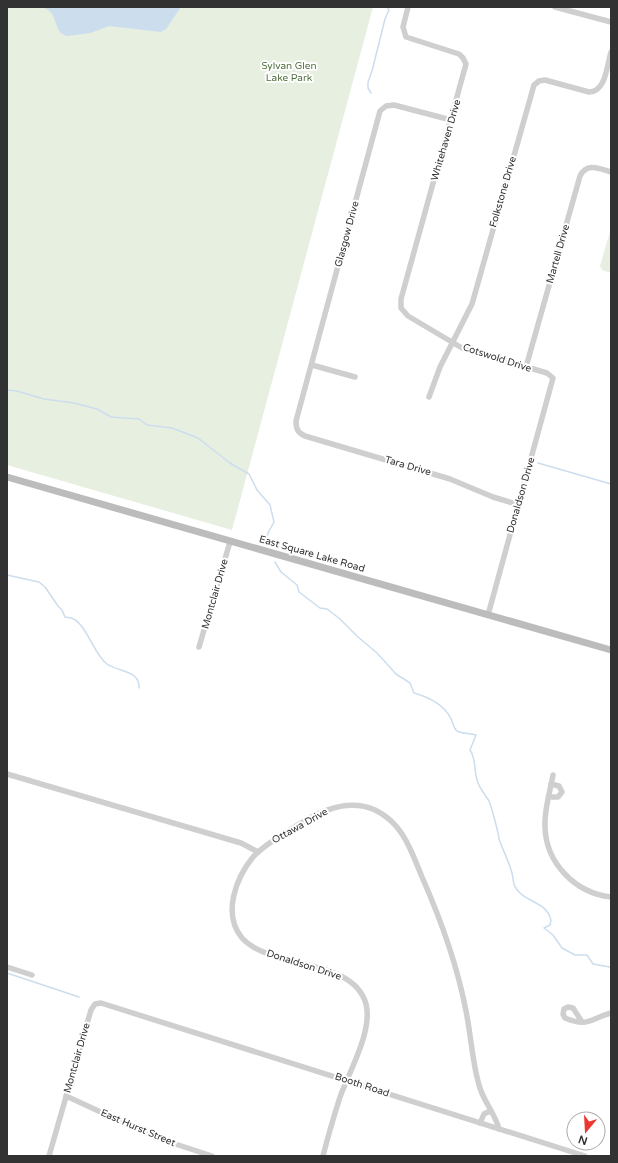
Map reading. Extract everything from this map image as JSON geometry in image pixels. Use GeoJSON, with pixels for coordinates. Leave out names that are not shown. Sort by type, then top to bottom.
{"type":"FeatureCollection","features":[{"type":"Feature","properties":{"kind":"main road","name":"East Square Lake Road"},"geometry":{"type":"LineString","coordinates":[[7,478],[611,650]]}},
{"type":"Feature","properties":{"kind":"street","name":"Whitehaven Drive"},"geometry":{"type":"LineString","coordinates":[[402,311],[401,299],[465,73],[465,61],[459,54],[406,37],[403,27],[408,7]]}},
{"type":"Feature","properties":{"kind":"street"},"geometry":{"type":"LineString","coordinates":[[555,7],[611,22]]}},
{"type":"Feature","properties":{"kind":"street","name":"Folkstone Drive"},"geometry":{"type":"LineString","coordinates":[[429,397],[438,371],[472,304],[534,85],[538,81],[545,80],[589,92],[596,91],[602,84],[611,52]]}},
{"type":"Feature","properties":{"kind":"street","name":"Glasgow Drive"},"geometry":{"type":"LineString","coordinates":[[297,430],[296,422],[380,111],[386,106],[394,105],[451,120]]}},
{"type":"Feature","properties":{"kind":"street","name":"Martell Drive"},"geometry":{"type":"LineString","coordinates":[[526,367],[580,176],[583,171],[591,167],[611,172]]}},
{"type":"Feature","properties":{"kind":"street","name":"Cotswold Drive"},"geometry":{"type":"LineString","coordinates":[[402,311],[469,350],[552,376]]}},
{"type":"Feature","properties":{"kind":"street"},"geometry":{"type":"LineString","coordinates":[[312,365],[355,377]]}},
{"type":"Feature","properties":{"kind":"street","name":"Donaldson Drive"},"geometry":{"type":"LineString","coordinates":[[488,615],[553,382],[552,376]]}},
{"type":"Feature","properties":{"kind":"street","name":"Tara Drive"},"geometry":{"type":"LineString","coordinates":[[297,430],[305,436],[450,479],[493,497],[518,505]]}},
{"type":"Feature","properties":{"kind":"street","name":"Montclair Drive"},"geometry":{"type":"LineString","coordinates":[[199,647],[230,542]]}},
{"type":"Feature","properties":{"kind":"street"},"geometry":{"type":"LineString","coordinates":[[7,774],[241,842],[258,852]]}},
{"type":"Feature","properties":{"kind":"street"},"geometry":{"type":"LineString","coordinates":[[553,775],[545,819],[545,834],[549,849],[555,862],[563,873],[575,883],[598,894],[611,897]]}},
{"type":"Feature","properties":{"kind":"street"},"geometry":{"type":"LineString","coordinates":[[549,797],[558,797],[562,792],[559,786],[551,784]]}},
{"type":"Feature","properties":{"kind":"street","name":"Ottawa Drive"},"geometry":{"type":"LineString","coordinates":[[258,852],[311,817],[338,806],[354,805],[372,809],[388,818],[396,826],[413,854],[446,936],[465,1005],[478,1082],[499,1129]]}},
{"type":"Feature","properties":{"kind":"street","name":"Donaldson Drive"},"geometry":{"type":"LineString","coordinates":[[258,852],[245,869],[236,887],[232,906],[233,920],[239,933],[251,946],[264,952],[340,976],[360,991],[366,1005],[366,1024],[323,1156]]}},
{"type":"Feature","properties":{"kind":"street"},"geometry":{"type":"LineString","coordinates":[[7,967],[32,975]]}},
{"type":"Feature","properties":{"kind":"street","name":"Montclair Drive"},"geometry":{"type":"LineString","coordinates":[[49,1156],[89,1015],[94,1006],[104,1003],[138,1013]]}},
{"type":"Feature","properties":{"kind":"street","name":"Booth Road"},"geometry":{"type":"LineString","coordinates":[[138,1013],[585,1156]]}},
{"type":"Feature","properties":{"kind":"street"},"geometry":{"type":"LineString","coordinates":[[582,1022],[592,1022],[611,1013]]}},
{"type":"Feature","properties":{"kind":"street","name":"East Hurst Street"},"geometry":{"type":"LineString","coordinates":[[66,1096],[157,1138],[212,1156]]}},
{"type":"Feature","properties":{"kind":"street"},"geometry":{"type":"LineString","coordinates":[[480,1123],[484,1114],[490,1111]]}},
{"type":"Feature","properties":{"kind":"green space","name":"Sylvan Glen Lake Park"},"geometry":{"type":"Polygon","coordinates":[[[7,7],[373,7],[232,530],[7,465],[7,7]]]}},
{"type":"Feature","properties":{"kind":"green space"},"geometry":{"type":"Polygon","coordinates":[[[611,228],[611,273],[602,270],[600,266],[611,228]]]}},
{"type":"Feature","properties":{"kind":"water"},"geometry":{"type":"Polygon","coordinates":[[[35,7],[181,7],[166,29],[161,32],[109,26],[90,33],[67,36],[57,28],[53,16],[47,9],[35,7]]]}},
{"type":"Feature","properties":{"kind":"waterway"},"geometry":{"type":"LineString","coordinates":[[371,93],[368,88],[368,82],[385,19],[389,10],[387,7]]}},
{"type":"Feature","properties":{"kind":"waterway"},"geometry":{"type":"LineString","coordinates":[[7,390],[17,391],[44,399],[74,403],[97,409],[111,417],[139,419],[147,425],[172,428],[198,438],[230,463],[249,474],[257,490],[270,505],[274,522],[268,533],[266,544]]}},
{"type":"Feature","properties":{"kind":"waterway"},"geometry":{"type":"LineString","coordinates":[[538,463],[611,484]]}},
{"type":"Feature","properties":{"kind":"waterway"},"geometry":{"type":"LineString","coordinates":[[275,562],[281,572],[297,585],[299,592],[320,608],[327,609],[340,619],[377,653],[396,674],[410,683],[414,693],[430,699],[443,708],[447,712],[457,731],[476,735],[470,750],[473,757],[477,780],[479,786],[489,801],[499,839],[511,869],[516,888],[524,896],[546,910],[551,920],[550,925],[544,928],[553,935],[562,948],[575,955],[587,955],[593,964],[610,967],[611,970]]}},
{"type":"Feature","properties":{"kind":"waterway"},"geometry":{"type":"LineString","coordinates":[[7,575],[39,582],[45,587],[62,610],[65,617],[76,621],[86,632],[102,660],[112,667],[128,672],[136,678],[139,688]]}},
{"type":"Feature","properties":{"kind":"waterway"},"geometry":{"type":"LineString","coordinates":[[7,973],[79,997]]}}]}
